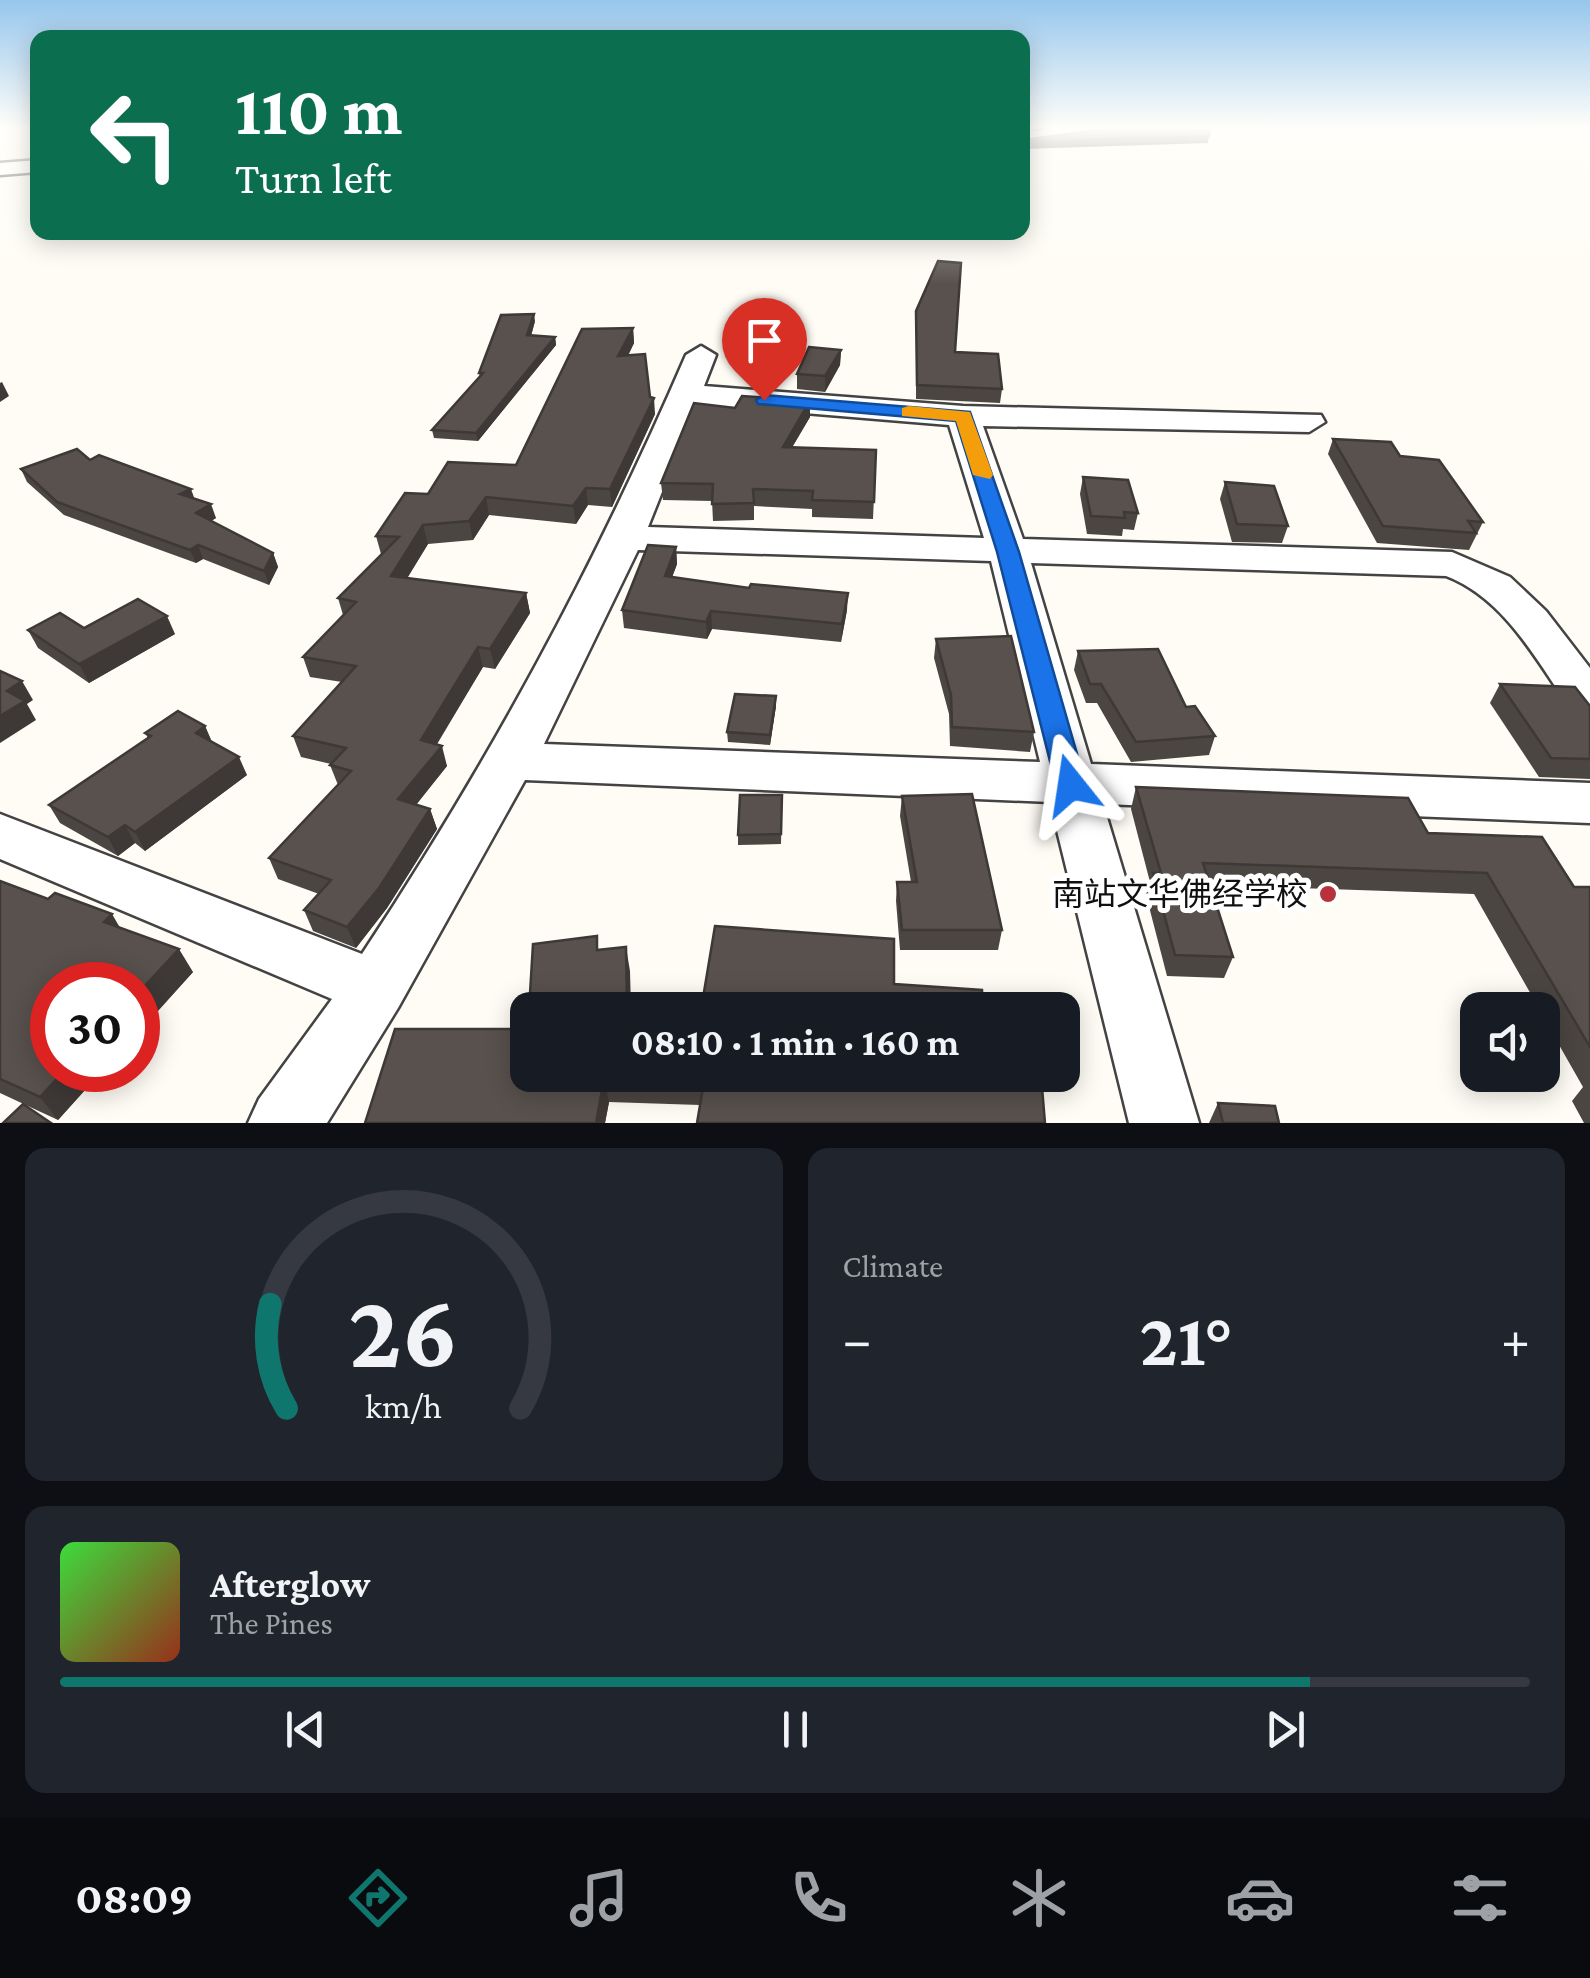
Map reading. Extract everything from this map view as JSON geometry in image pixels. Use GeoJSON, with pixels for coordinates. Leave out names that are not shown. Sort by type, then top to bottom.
{"type":"FeatureCollection","features":[{"type":"Feature","properties":{"kind":"street"},"geometry":{"type":"LineString","coordinates":[[282,1123],[299,1106],[376,988],[561,668],[623,538],[693,375],[963,416],[1309,422]]}},
{"type":"Feature","properties":{"kind":"street"},"geometry":{"type":"LineString","coordinates":[[963,416],[1008,552],[1164,1123]]}},
{"type":"Feature","properties":{"kind":"street"},"geometry":{"type":"LineString","coordinates":[[623,538],[1452,564],[1479,571],[1500,586],[1590,700]]}},
{"type":"Feature","properties":{"kind":"street"},"geometry":{"type":"LineString","coordinates":[[507,761],[1590,803]]}},
{"type":"Feature","properties":{"kind":"street"},"geometry":{"type":"LineString","coordinates":[[0,836],[376,988]]}},
{"type":"Feature","properties":{"kind":"building"},"geometry":{"type":"Polygon","coordinates":[[[938,261],[961,263],[955,352],[998,354],[1002,389],[917,385],[916,311],[938,261]]]}},
{"type":"Feature","properties":{"kind":"building"},"geometry":{"type":"Polygon","coordinates":[[[534,314],[527,335],[555,337],[476,433],[432,430],[483,373],[479,373],[501,315],[534,314]]]}},
{"type":"Feature","properties":{"kind":"building"},"geometry":{"type":"Polygon","coordinates":[[[633,328],[618,356],[645,354],[650,397],[654,398],[610,489],[586,488],[573,506],[486,497],[469,521],[423,525],[391,576],[526,593],[490,649],[478,647],[421,740],[442,746],[398,799],[430,809],[379,888],[347,927],[304,910],[331,880],[269,858],[351,771],[330,765],[346,748],[293,736],[356,666],[303,657],[356,602],[338,598],[399,537],[376,536],[405,493],[428,494],[448,462],[516,465],[582,329],[633,328]]]}},
{"type":"Feature","properties":{"kind":"building"},"geometry":{"type":"Polygon","coordinates":[[[809,347],[841,350],[825,376],[797,374],[809,347]]]}},
{"type":"Feature","properties":{"kind":"building"},"geometry":{"type":"Polygon","coordinates":[[[742,396],[810,401],[783,447],[876,450],[874,502],[812,500],[813,491],[753,489],[754,503],[712,504],[713,484],[661,483],[694,403],[735,408],[742,396]]]}},
{"type":"Feature","properties":{"kind":"building"},"geometry":{"type":"Polygon","coordinates":[[[1333,439],[1391,442],[1400,456],[1439,460],[1483,522],[1468,521],[1476,533],[1383,526],[1333,439]]]}},
{"type":"Feature","properties":{"kind":"building"},"geometry":{"type":"Polygon","coordinates":[[[77,449],[90,460],[99,455],[191,489],[180,494],[211,504],[196,513],[273,553],[264,571],[198,545],[190,550],[57,502],[21,469],[77,449]]]}},
{"type":"Feature","properties":{"kind":"building"},"geometry":{"type":"Polygon","coordinates":[[[1083,477],[1128,480],[1138,513],[1124,512],[1125,518],[1091,516],[1083,477]]]}},
{"type":"Feature","properties":{"kind":"building"},"geometry":{"type":"Polygon","coordinates":[[[1225,482],[1274,486],[1288,526],[1237,524],[1225,482]]]}},
{"type":"Feature","properties":{"kind":"building"},"geometry":{"type":"Polygon","coordinates":[[[648,545],[676,547],[665,576],[749,588],[751,584],[848,593],[842,624],[711,611],[706,622],[622,610],[648,545]]]}},
{"type":"Feature","properties":{"kind":"building"},"geometry":{"type":"Polygon","coordinates":[[[138,599],[167,616],[79,664],[28,630],[60,613],[84,628],[138,599]]]}},
{"type":"Feature","properties":{"kind":"building"},"geometry":{"type":"Polygon","coordinates":[[[1011,636],[1034,732],[952,727],[951,695],[936,639],[1011,636]]]}},
{"type":"Feature","properties":{"kind":"building"},"geometry":{"type":"Polygon","coordinates":[[[1158,649],[1186,707],[1195,706],[1215,736],[1136,742],[1101,684],[1090,684],[1078,651],[1158,649]]]}},
{"type":"Feature","properties":{"kind":"building"},"geometry":{"type":"Polygon","coordinates":[[[0,671],[22,681],[7,691],[25,701],[0,716],[0,671]]]}},
{"type":"Feature","properties":{"kind":"building"},"geometry":{"type":"Polygon","coordinates":[[[1500,684],[1575,687],[1590,706],[1590,759],[1551,758],[1500,684]]]}},
{"type":"Feature","properties":{"kind":"building"},"geometry":{"type":"Polygon","coordinates":[[[735,694],[776,696],[770,735],[727,732],[735,694]]]}},
{"type":"Feature","properties":{"kind":"building"},"geometry":{"type":"Polygon","coordinates":[[[178,711],[205,726],[196,733],[239,757],[135,832],[125,825],[108,837],[49,805],[151,736],[145,733],[178,711]]]}},
{"type":"Feature","properties":{"kind":"building"},"geometry":{"type":"Polygon","coordinates":[[[1136,787],[1408,798],[1428,833],[1542,837],[1574,887],[1590,887],[1590,1047],[1487,873],[1203,863],[1233,957],[1175,955],[1153,873],[1161,873],[1136,787]]]}},
{"type":"Feature","properties":{"kind":"building"},"geometry":{"type":"Polygon","coordinates":[[[972,794],[1002,930],[902,930],[897,882],[917,882],[902,796],[972,794]]]}},
{"type":"Feature","properties":{"kind":"building"},"geometry":{"type":"Polygon","coordinates":[[[740,795],[782,795],[781,834],[738,835],[740,795]]]}},
{"type":"Feature","properties":{"kind":"building"},"geometry":{"type":"Polygon","coordinates":[[[0,881],[48,899],[55,893],[112,914],[104,922],[179,949],[160,969],[160,962],[30,962],[30,1092],[45,1092],[40,1097],[0,1079],[0,881]]]}},
{"type":"Feature","properties":{"kind":"building"},"geometry":{"type":"Polygon","coordinates":[[[715,926],[894,939],[894,984],[982,992],[704,992],[715,926]]]}},
{"type":"Feature","properties":{"kind":"building"},"geometry":{"type":"Polygon","coordinates":[[[597,936],[597,950],[626,947],[627,992],[530,992],[533,944],[597,936]]]}},
{"type":"Feature","properties":{"kind":"building"},"geometry":{"type":"Polygon","coordinates":[[[395,1029],[510,1029],[510,1092],[602,1092],[596,1123],[365,1123],[395,1029]]]}},
{"type":"Feature","properties":{"kind":"building"},"geometry":{"type":"Polygon","coordinates":[[[702,1092],[1042,1092],[1045,1123],[697,1123],[702,1092]]]}},
{"type":"Feature","properties":{"kind":"building"},"geometry":{"type":"Polygon","coordinates":[[[1218,1103],[1275,1106],[1279,1123],[1223,1123],[1218,1103]]]}},
{"type":"Feature","properties":{"kind":"building"},"geometry":{"type":"Polygon","coordinates":[[[23,1104],[51,1123],[3,1123],[23,1104]]]}},
{"type":"Feature","properties":{"kind":"slow traffic"},"geometry":{"type":"LineString","coordinates":[[909,412],[963,416],[983,475]]}},
{"type":"Feature","properties":{"kind":"place","name":"南站文华佛经学校"},"geometry":{"type":"Point","coordinates":[1328,894]}},
{"type":"Feature","properties":{"kind":"route"},"geometry":{"type":"LineString","coordinates":[[764,400],[963,416],[1008,552],[1071,785]]}}]}
